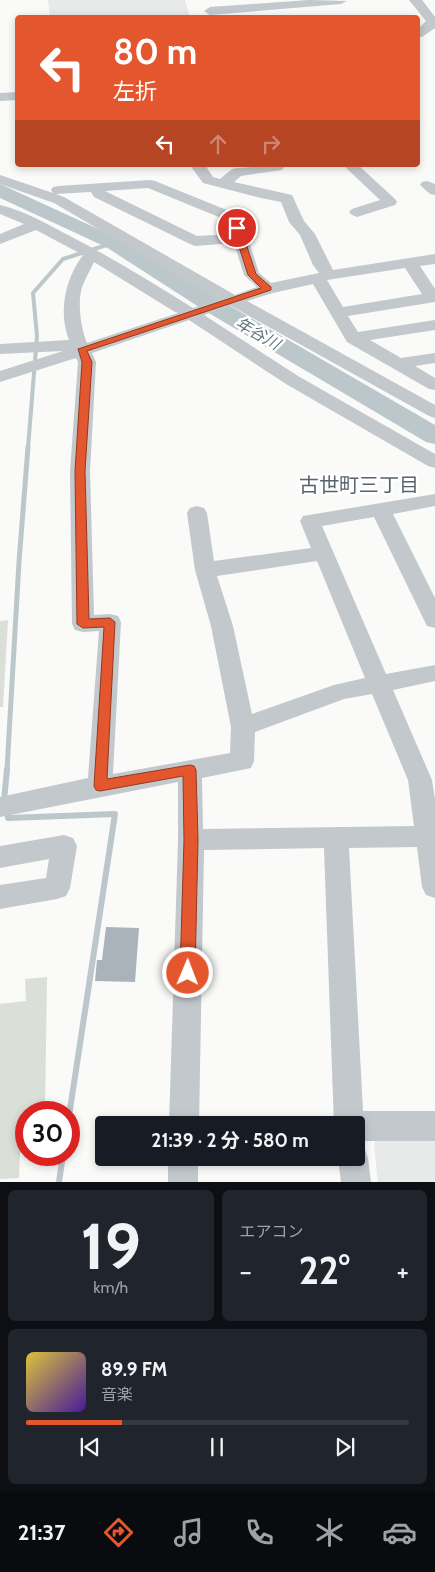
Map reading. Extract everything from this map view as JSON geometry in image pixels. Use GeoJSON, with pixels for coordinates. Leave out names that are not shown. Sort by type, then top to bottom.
{"type":"FeatureCollection","features":[{"type":"Feature","properties":{"kind":"street"},"geometry":{"type":"LineString","coordinates":[[415,0],[432,21],[431,25],[420,33]]}},
{"type":"Feature","properties":{"kind":"street"},"geometry":{"type":"LineString","coordinates":[[209,9],[342,4]]}},
{"type":"Feature","properties":{"kind":"street"},"geometry":{"type":"LineString","coordinates":[[0,97],[15,96]]}},
{"type":"Feature","properties":{"kind":"street"},"geometry":{"type":"LineString","coordinates":[[200,167],[215,182],[234,218],[252,275],[268,288]]}},
{"type":"Feature","properties":{"kind":"street"},"geometry":{"type":"LineString","coordinates":[[352,167],[390,202],[358,212]]}},
{"type":"Feature","properties":{"kind":"street"},"geometry":{"type":"LineString","coordinates":[[181,195],[237,172],[277,168]]}},
{"type":"Feature","properties":{"kind":"street"},"geometry":{"type":"LineString","coordinates":[[0,180],[59,200],[229,301],[435,412]]}},
{"type":"Feature","properties":{"kind":"street"},"geometry":{"type":"LineString","coordinates":[[215,182],[287,198],[297,222],[307,234],[321,264],[323,276],[338,313],[353,338],[435,385]]}},
{"type":"Feature","properties":{"kind":"street"},"geometry":{"type":"LineString","coordinates":[[58,190],[150,184],[234,218]]}},
{"type":"Feature","properties":{"kind":"street"},"geometry":{"type":"LineString","coordinates":[[95,188],[99,194],[195,241],[240,238]]}},
{"type":"Feature","properties":{"kind":"street"},"geometry":{"type":"LineString","coordinates":[[0,209],[37,224],[195,312],[292,380],[435,462]]}},
{"type":"Feature","properties":{"kind":"street"},"geometry":{"type":"LineString","coordinates":[[0,239],[37,224]]}},
{"type":"Feature","properties":{"kind":"street"},"geometry":{"type":"LineString","coordinates":[[94,255],[88,259],[73,290],[72,304],[76,337],[87,362],[80,471],[83,624],[110,622],[100,786]]}},
{"type":"Feature","properties":{"kind":"street"},"geometry":{"type":"LineString","coordinates":[[0,377],[268,288],[323,276],[435,259]]}},
{"type":"Feature","properties":{"kind":"street"},"geometry":{"type":"LineString","coordinates":[[338,313],[434,297],[410,263]]}},
{"type":"Feature","properties":{"kind":"street"},"geometry":{"type":"LineString","coordinates":[[353,338],[435,325]]}},
{"type":"Feature","properties":{"kind":"street"},"geometry":{"type":"LineString","coordinates":[[0,344],[72,345],[82,349]]}},
{"type":"Feature","properties":{"kind":"street"},"geometry":{"type":"LineString","coordinates":[[398,364],[435,358]]}},
{"type":"Feature","properties":{"kind":"street"},"geometry":{"type":"LineString","coordinates":[[435,500],[310,521],[420,780],[432,836],[435,887]]}},
{"type":"Feature","properties":{"kind":"street"},"geometry":{"type":"LineString","coordinates":[[381,510],[435,620]]}},
{"type":"Feature","properties":{"kind":"street"},"geometry":{"type":"LineString","coordinates":[[0,807],[100,786],[242,761],[243,727],[222,626],[205,570],[197,513]]}},
{"type":"Feature","properties":{"kind":"street"},"geometry":{"type":"LineString","coordinates":[[205,570],[325,553]]}},
{"type":"Feature","properties":{"kind":"street"},"geometry":{"type":"LineString","coordinates":[[243,727],[342,690],[435,673]]}},
{"type":"Feature","properties":{"kind":"street"},"geometry":{"type":"LineString","coordinates":[[184,1116],[191,840],[190,770]]}},
{"type":"Feature","properties":{"kind":"street"},"geometry":{"type":"LineString","coordinates":[[191,840],[432,836]]}},
{"type":"Feature","properties":{"kind":"street"},"geometry":{"type":"LineString","coordinates":[[336,838],[349,1116]]}},
{"type":"Feature","properties":{"kind":"street"},"geometry":{"type":"LineString","coordinates":[[0,857],[64,846],[57,888],[0,897]]}},
{"type":"Feature","properties":{"kind":"street"},"geometry":{"type":"LineString","coordinates":[[365,1126],[435,1126]]}},
{"type":"Feature","properties":{"kind":"street"},"geometry":{"type":"LineString","coordinates":[[183,1166],[183,1182]]}},
{"type":"Feature","properties":{"kind":"street"},"geometry":{"type":"LineString","coordinates":[[354,1166],[356,1182]]}},
{"type":"Feature","properties":{"kind":"shaded area"},"geometry":{"type":"Polygon","coordinates":[[[48,0],[185,0],[189,15],[50,15],[48,0]]]}},
{"type":"Feature","properties":{"kind":"shaded area"},"geometry":{"type":"Polygon","coordinates":[[[8,620],[3,707],[0,707],[0,621],[8,620]]]}},
{"type":"Feature","properties":{"kind":"shaded area"},"geometry":{"type":"Polygon","coordinates":[[[47,977],[45,1101],[15,1101],[15,1166],[19,1166],[19,1178],[0,1179],[0,1004],[26,1001],[25,979],[47,977]]]}},
{"type":"Feature","properties":{"kind":"shaded area"},"geometry":{"type":"Polygon","coordinates":[[[378,1131],[435,1132],[435,1182],[378,1182],[374,1145],[378,1131]]]}},
{"type":"Feature","properties":{"kind":"building"},"geometry":{"type":"Polygon","coordinates":[[[106,927],[139,928],[135,982],[95,981],[97,960],[102,960],[106,927]]]}},
{"type":"Feature","properties":{"kind":"waterway","name":"年谷川"},"geometry":{"type":"LineString","coordinates":[[0,190],[113,243],[210,304],[435,436]]}},
{"type":"Feature","properties":{"kind":"waterway"},"geometry":{"type":"LineString","coordinates":[[28,448],[37,336],[33,293],[63,259],[113,243]]}},
{"type":"Feature","properties":{"kind":"waterway"},"geometry":{"type":"LineString","coordinates":[[7,770],[19,562],[28,447]]}},
{"type":"Feature","properties":{"kind":"waterway"},"geometry":{"type":"LineString","coordinates":[[4,801],[7,769]]}},
{"type":"Feature","properties":{"kind":"waterway"},"geometry":{"type":"LineString","coordinates":[[6,809],[8,818],[115,814],[71,1101]]}},
{"type":"Feature","properties":{"kind":"waterway"},"geometry":{"type":"LineString","coordinates":[[59,1182],[61,1166]]}},
{"type":"Feature","properties":{"kind":"district","name":"古世町三丁目"},"geometry":{"type":"Point","coordinates":[359,485]}},
{"type":"Feature","properties":{"kind":"route"},"geometry":{"type":"LineString","coordinates":[[188,973],[191,840],[190,770],[100,786],[110,622],[83,624],[80,471],[87,362],[82,349],[268,288],[252,275],[237,228]]}}]}
